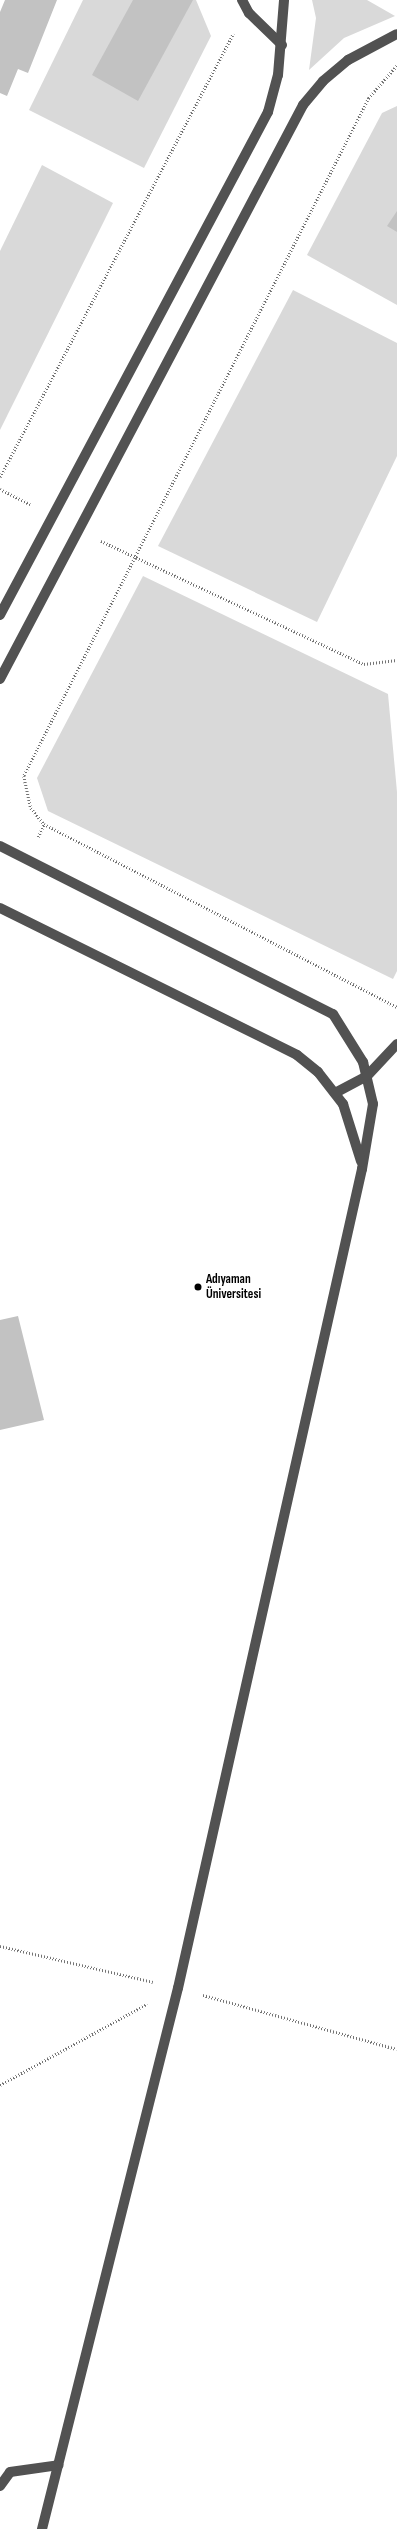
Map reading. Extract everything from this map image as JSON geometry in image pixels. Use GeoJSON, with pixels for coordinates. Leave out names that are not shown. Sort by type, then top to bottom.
{"type":"FeatureCollection","features":[{"type":"Feature","properties":{"kind":"street"},"geometry":{"type":"LineString","coordinates":[[242,0],[249,13],[282,45]]}},
{"type":"Feature","properties":{"kind":"street"},"geometry":{"type":"LineString","coordinates":[[0,615],[268,112],[282,45],[284,0]]}},
{"type":"Feature","properties":{"kind":"street"},"geometry":{"type":"LineString","coordinates":[[0,679],[77,530],[303,105],[348,60],[397,34]]}},
{"type":"Feature","properties":{"kind":"street"},"geometry":{"type":"LineString","coordinates":[[0,846],[333,1014],[350,1036],[367,1076],[373,1104],[362,1169],[178,1988],[42,2529]]}},
{"type":"Feature","properties":{"kind":"street"},"geometry":{"type":"LineString","coordinates":[[0,908],[286,1048],[318,1072],[335,1093],[354,1129],[362,1169]]}},
{"type":"Feature","properties":{"kind":"street"},"geometry":{"type":"LineString","coordinates":[[335,1093],[367,1076],[397,1044]]}},
{"type":"Feature","properties":{"kind":"street"},"geometry":{"type":"LineString","coordinates":[[0,2486],[10,2472],[59,2465]]}},
{"type":"Feature","properties":{"kind":"path"},"geometry":{"type":"LineString","coordinates":[[0,477],[228,40],[249,13]]}},
{"type":"Feature","properties":{"kind":"path"},"geometry":{"type":"LineString","coordinates":[[397,66],[369,98],[24,776],[31,808],[44,824],[397,1007]]}},
{"type":"Feature","properties":{"kind":"path"},"geometry":{"type":"LineString","coordinates":[[0,489],[52,515]]}},
{"type":"Feature","properties":{"kind":"path"},"geometry":{"type":"LineString","coordinates":[[77,530],[364,664],[397,660]]}},
{"type":"Feature","properties":{"kind":"path"},"geometry":{"type":"LineString","coordinates":[[0,1946],[178,1988],[397,2049]]}},
{"type":"Feature","properties":{"kind":"path"},"geometry":{"type":"LineString","coordinates":[[0,2085],[178,1988]]}},
{"type":"Feature","properties":{"kind":"shaded area"},"geometry":{"type":"Polygon","coordinates":[[[83,0],[196,0],[211,36],[144,168],[29,110],[83,0]]]}},
{"type":"Feature","properties":{"kind":"shaded area"},"geometry":{"type":"Polygon","coordinates":[[[312,0],[367,0],[395,16],[344,38],[309,70],[316,18],[312,0]]]}},
{"type":"Feature","properties":{"kind":"shaded area"},"geometry":{"type":"Polygon","coordinates":[[[397,106],[397,305],[307,255],[382,113],[397,106]]]}},
{"type":"Feature","properties":{"kind":"shaded area"},"geometry":{"type":"Polygon","coordinates":[[[42,165],[113,203],[0,430],[0,251],[42,165]]]}},
{"type":"Feature","properties":{"kind":"shaded area"},"geometry":{"type":"Polygon","coordinates":[[[293,290],[397,343],[397,456],[317,622],[158,546],[293,290]]]}},
{"type":"Feature","properties":{"kind":"shaded area"},"geometry":{"type":"Polygon","coordinates":[[[143,576],[388,694],[397,792],[397,971],[393,979],[48,811],[37,778],[143,576]]]}},
{"type":"Feature","properties":{"kind":"building"},"geometry":{"type":"Polygon","coordinates":[[[5,0],[57,0],[28,73],[18,69],[7,96],[0,93],[0,12],[5,0]]]}},
{"type":"Feature","properties":{"kind":"building"},"geometry":{"type":"Polygon","coordinates":[[[133,0],[193,0],[138,101],[92,75],[133,0]]]}},
{"type":"Feature","properties":{"kind":"building"},"geometry":{"type":"Polygon","coordinates":[[[397,211],[397,232],[387,226],[397,211]]]}},
{"type":"Feature","properties":{"kind":"building"},"geometry":{"type":"Polygon","coordinates":[[[18,1316],[44,1420],[0,1430],[0,1320],[18,1316]]]}},
{"type":"Feature","properties":{"kind":"place","name":"Adıyaman Üniversitesi"},"geometry":{"type":"Point","coordinates":[198,1287]}}]}
